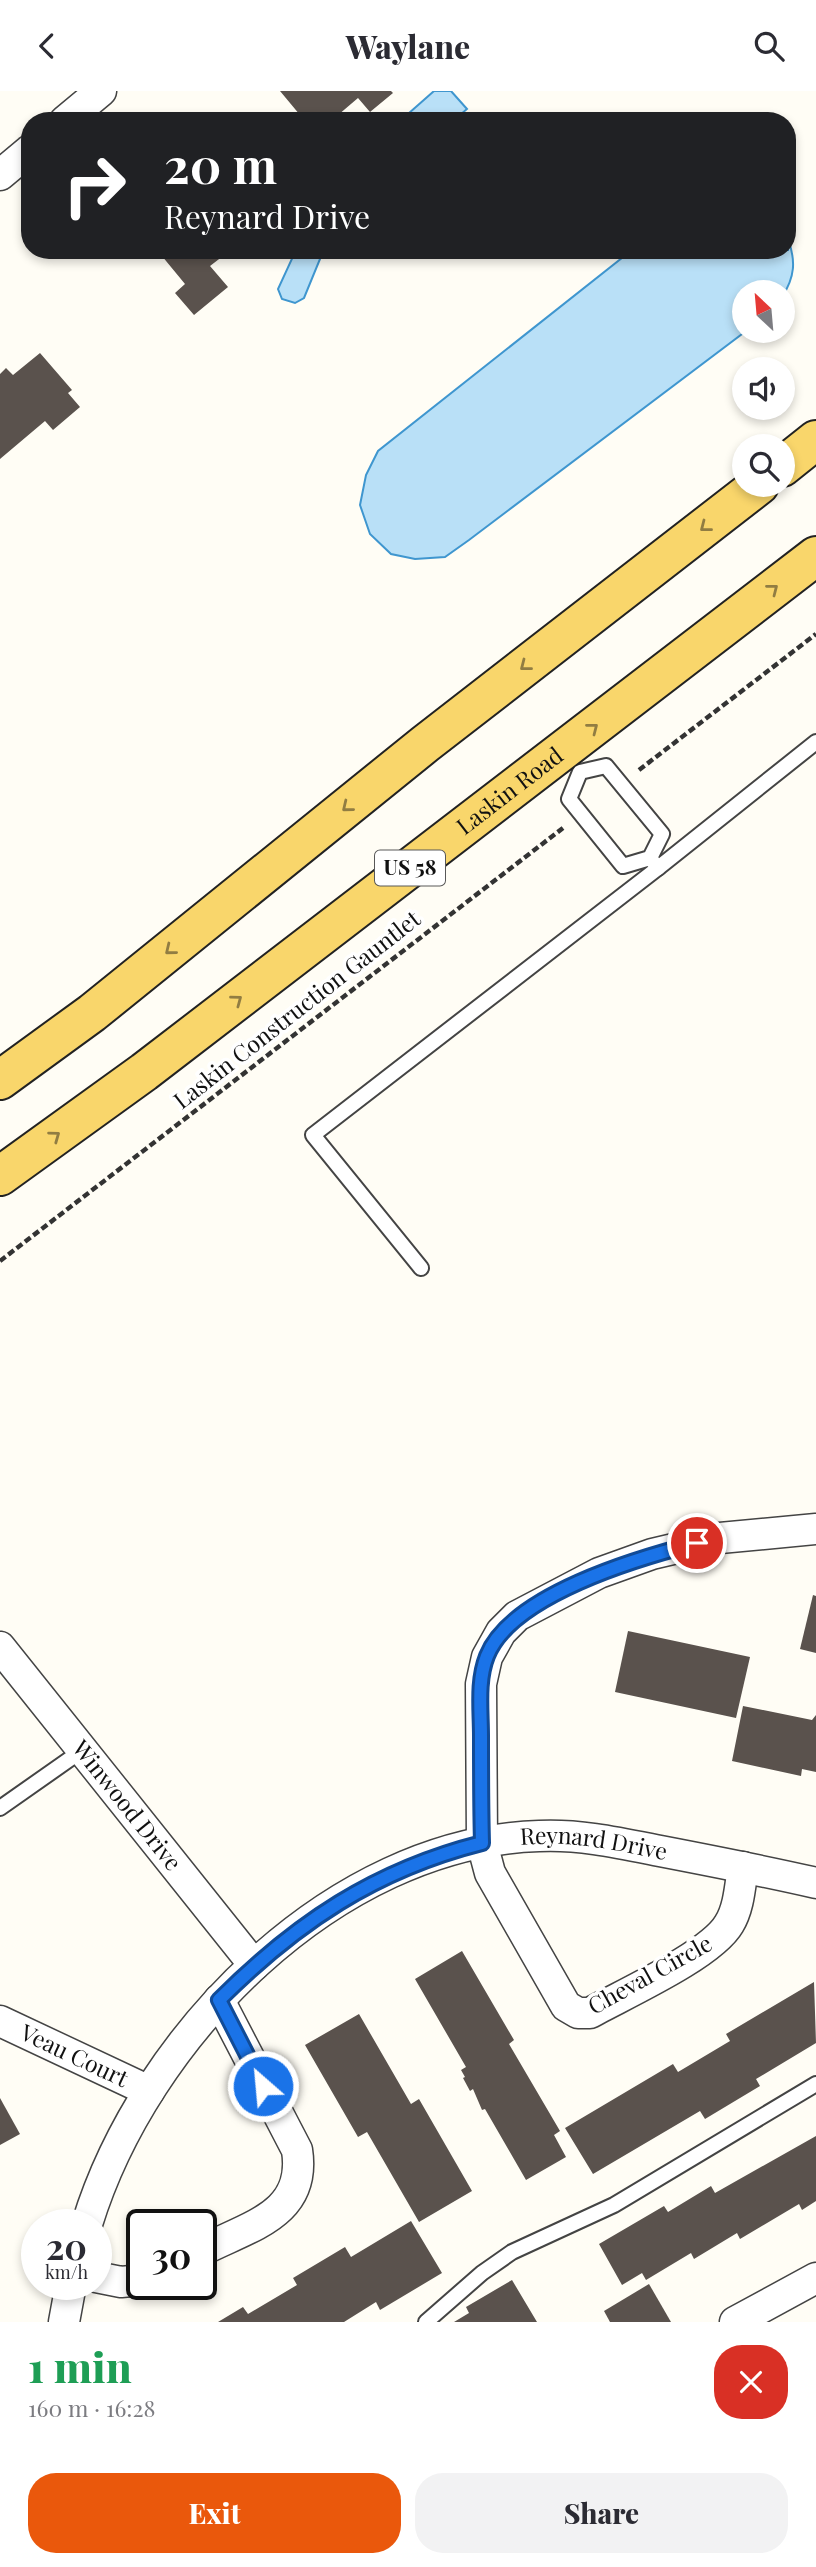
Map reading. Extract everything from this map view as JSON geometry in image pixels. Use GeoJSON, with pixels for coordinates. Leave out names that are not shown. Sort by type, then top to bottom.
{"type":"FeatureCollection","features":[{"type":"Feature","properties":{"kind":"main road"},"geometry":{"type":"LineString","coordinates":[[795,457],[816,440]]}},
{"type":"Feature","properties":{"kind":"main road"},"geometry":{"type":"LineString","coordinates":[[0,1080],[92,1013],[425,744],[744,497]]}},
{"type":"Feature","properties":{"kind":"main road","name":"Laskin Road"},"geometry":{"type":"LineString","coordinates":[[0,1177],[572,761],[816,556]]}},
{"type":"Feature","properties":{"kind":"street"},"geometry":{"type":"LineString","coordinates":[[76,112],[101,91]]}},
{"type":"Feature","properties":{"kind":"street"},"geometry":{"type":"LineString","coordinates":[[0,175],[21,158]]}},
{"type":"Feature","properties":{"kind":"street","name":"Cheval Circle"},"geometry":{"type":"LineString","coordinates":[[743,1867],[737,1905],[729,1924],[713,1944],[590,2013],[578,2013],[566,2006],[490,1873],[482,1843],[481,1684],[487,1657],[500,1632],[517,1616],[599,1573],[652,1554],[720,1538],[816,1529]]}},
{"type":"Feature","properties":{"kind":"street","name":"Winwood Drive"},"geometry":{"type":"LineString","coordinates":[[0,1647],[254,1965]]}},
{"type":"Feature","properties":{"kind":"street","name":"Reynard Drive"},"geometry":{"type":"LineString","coordinates":[[92,2209],[114,2154],[149,2091],[172,2057],[219,2000],[254,1965],[322,1910],[381,1878],[441,1853],[482,1843],[539,1836],[594,1838],[816,1882]]}},
{"type":"Feature","properties":{"kind":"street"},"geometry":{"type":"LineString","coordinates":[[217,2243],[282,2209],[295,2192],[300,2172],[297,2150],[219,2000]]}},
{"type":"Feature","properties":{"kind":"street","name":"Veau Court"},"geometry":{"type":"LineString","coordinates":[[0,2021],[149,2091]]}},
{"type":"Feature","properties":{"kind":"street"},"geometry":{"type":"LineString","coordinates":[[736,2322],[816,2278]]}},
{"type":"Feature","properties":{"kind":"street"},"geometry":{"type":"LineString","coordinates":[[64,2322],[68,2300]]}},
{"type":"Feature","properties":{"kind":"lane"},"geometry":{"type":"LineString","coordinates":[[421,1268],[313,1135],[654,863],[816,742]]}},
{"type":"Feature","properties":{"kind":"lane"},"geometry":{"type":"LineString","coordinates":[[572,761],[606,767],[662,834],[654,863],[623,866],[581,814],[569,799],[572,761]]}},
{"type":"Feature","properties":{"kind":"lane"},"geometry":{"type":"LineString","coordinates":[[0,1808],[83,1749]]}},
{"type":"Feature","properties":{"kind":"lane"},"geometry":{"type":"LineString","coordinates":[[426,2322],[482,2273],[512,2252],[626,2198],[816,2084]]}},
{"type":"Feature","properties":{"kind":"path"},"geometry":{"type":"LineString","coordinates":[[620,784],[816,633]]}},
{"type":"Feature","properties":{"kind":"path","name":"Laskin Construction Gauntlet"},"geometry":{"type":"LineString","coordinates":[[0,1261],[581,814]]}},
{"type":"Feature","properties":{"kind":"water"},"geometry":{"type":"Polygon","coordinates":[[[434,91],[451,91],[467,109],[464,112],[410,112],[434,91]]]}},
{"type":"Feature","properties":{"kind":"water"},"geometry":{"type":"Polygon","coordinates":[[[292,259],[320,259],[304,298],[295,303],[282,299],[278,289],[292,259]]]}},
{"type":"Feature","properties":{"kind":"water"},"geometry":{"type":"Polygon","coordinates":[[[621,259],[792,259],[790,280],[732,280],[732,342],[445,557],[415,559],[391,554],[370,534],[360,505],[366,475],[378,451],[621,259]]]}},
{"type":"Feature","properties":{"kind":"building"},"geometry":{"type":"Polygon","coordinates":[[[280,91],[393,93],[370,112],[358,98],[342,112],[298,112],[280,91]]]}},
{"type":"Feature","properties":{"kind":"building"},"geometry":{"type":"Polygon","coordinates":[[[164,259],[219,259],[210,266],[228,287],[194,315],[175,293],[185,284],[164,259]]]}},
{"type":"Feature","properties":{"kind":"building"},"geometry":{"type":"Polygon","coordinates":[[[40,353],[72,390],[68,393],[80,407],[53,430],[45,421],[0,459],[0,374],[6,368],[13,375],[40,353]]]}},
{"type":"Feature","properties":{"kind":"building"},"geometry":{"type":"Polygon","coordinates":[[[813,1595],[816,1596],[816,1653],[800,1649],[813,1595]]]}},
{"type":"Feature","properties":{"kind":"building"},"geometry":{"type":"Polygon","coordinates":[[[628,1631],[750,1657],[736,1718],[615,1692],[628,1631]]]}},
{"type":"Feature","properties":{"kind":"building"},"geometry":{"type":"Polygon","coordinates":[[[743,1706],[812,1720],[816,1715],[816,1772],[802,1769],[801,1776],[732,1761],[743,1706]]]}},
{"type":"Feature","properties":{"kind":"building"},"geometry":{"type":"Polygon","coordinates":[[[462,1951],[514,2040],[509,2044],[560,2131],[554,2135],[566,2157],[526,2180],[485,2109],[482,2110],[473,2089],[470,2091],[461,2070],[466,2067],[415,1979],[462,1951]]]}},
{"type":"Feature","properties":{"kind":"building"},"geometry":{"type":"Polygon","coordinates":[[[814,1982],[816,2043],[756,2079],[760,2086],[705,2119],[700,2111],[593,2174],[565,2128],[673,2064],[678,2072],[730,2041],[726,2034],[814,1982]]]}},
{"type":"Feature","properties":{"kind":"building"},"geometry":{"type":"Polygon","coordinates":[[[359,2014],[411,2104],[419,2099],[472,2191],[419,2222],[367,2132],[358,2137],[305,2045],[359,2014]]]}},
{"type":"Feature","properties":{"kind":"building"},"geometry":{"type":"Polygon","coordinates":[[[0,2098],[20,2134],[0,2145],[0,2098]]]}},
{"type":"Feature","properties":{"kind":"building"},"geometry":{"type":"Polygon","coordinates":[[[816,2136],[816,2201],[802,2210],[799,2204],[740,2239],[737,2233],[694,2259],[691,2253],[646,2280],[642,2273],[622,2285],[599,2244],[664,2206],[668,2212],[711,2186],[715,2193],[816,2136]]]}},
{"type":"Feature","properties":{"kind":"building"},"geometry":{"type":"Polygon","coordinates":[[[411,2221],[442,2273],[380,2310],[376,2302],[344,2322],[218,2322],[243,2307],[248,2314],[297,2285],[293,2278],[345,2247],[351,2257],[411,2221]]]}},
{"type":"Feature","properties":{"kind":"building"},"geometry":{"type":"Polygon","coordinates":[[[512,2280],[537,2322],[454,2322],[469,2313],[466,2307],[512,2280]]]}},
{"type":"Feature","properties":{"kind":"building"},"geometry":{"type":"Polygon","coordinates":[[[649,2284],[671,2322],[610,2322],[604,2311],[649,2284]]]}},
{"type":"Feature","properties":{"kind":"route"},"geometry":{"type":"LineString","coordinates":[[263,2086],[219,2000],[254,1965],[322,1910],[381,1878],[441,1853],[482,1843],[481,1684],[487,1657],[500,1632],[517,1616],[599,1573],[652,1554],[697,1543]]}}]}
